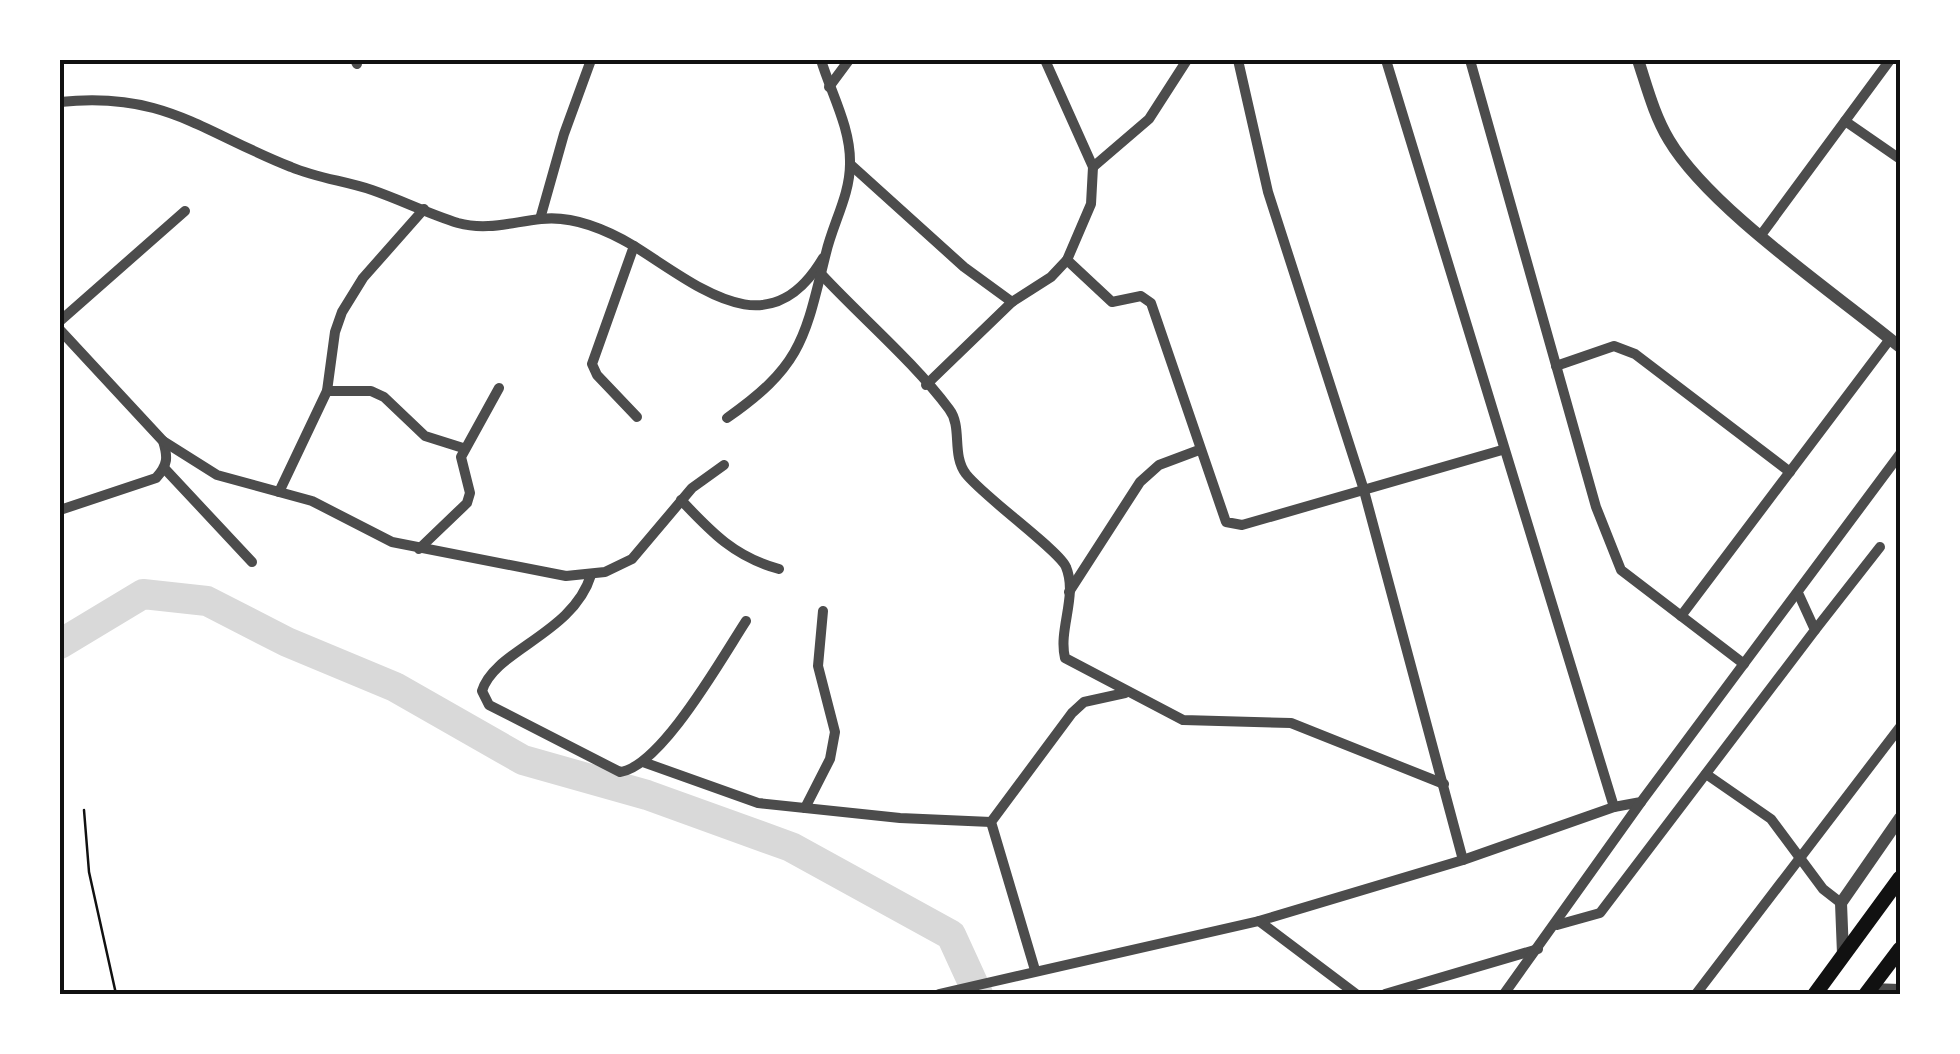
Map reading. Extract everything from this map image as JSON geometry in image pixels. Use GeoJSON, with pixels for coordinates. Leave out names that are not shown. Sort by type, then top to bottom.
{"type":"FeatureCollection","features":[{"type":"Feature","properties":{"kind":"main road"},"geometry":{"type":"LineString","coordinates":[[1815,994],[1900,878]]}},
{"type":"Feature","properties":{"kind":"main road"},"geometry":{"type":"LineString","coordinates":[[1868,992],[1900,950]]}},
{"type":"Feature","properties":{"kind":"street"},"geometry":{"type":"LineString","coordinates":[[540,219],[564,134],[591,60]]}},
{"type":"Feature","properties":{"kind":"street"},"geometry":{"type":"LineString","coordinates":[[727,418],[787,368],[804,340],[822,276],[850,165],[848,140],[821,60]]}},
{"type":"Feature","properties":{"kind":"street"},"geometry":{"type":"LineString","coordinates":[[829,87],[849,60]]}},
{"type":"Feature","properties":{"kind":"street"},"geometry":{"type":"LineString","coordinates":[[926,386],[1012,302],[1066,260],[1091,204],[1093,167],[1045,60]]}},
{"type":"Feature","properties":{"kind":"street"},"geometry":{"type":"LineString","coordinates":[[1093,167],[1149,119],[1188,60]]}},
{"type":"Feature","properties":{"kind":"street"},"geometry":{"type":"LineString","coordinates":[[1238,60],[1268,192],[1363,486],[1463,860]]}},
{"type":"Feature","properties":{"kind":"street"},"geometry":{"type":"LineString","coordinates":[[1386,60],[1502,450],[1614,806]]}},
{"type":"Feature","properties":{"kind":"street"},"geometry":{"type":"LineString","coordinates":[[1470,60],[1596,507],[1622,570],[1744,664]]}},
{"type":"Feature","properties":{"kind":"street"},"geometry":{"type":"LineString","coordinates":[[1638,60],[1669,140],[1693,172],[1761,235],[1895,343],[1790,472],[1681,616]]}},
{"type":"Feature","properties":{"kind":"street"},"geometry":{"type":"LineString","coordinates":[[1761,235],[1890,60]]}},
{"type":"Feature","properties":{"kind":"street"},"geometry":{"type":"LineString","coordinates":[[60,102],[110,100],[166,109],[293,168],[483,226],[540,219],[576,221],[634,246],[686,278],[754,308],[776,306],[799,292],[826,252]]}},
{"type":"Feature","properties":{"kind":"street"},"geometry":{"type":"LineString","coordinates":[[1845,121],[1900,159]]}},
{"type":"Feature","properties":{"kind":"street"},"geometry":{"type":"LineString","coordinates":[[850,165],[964,267],[1012,302]]}},
{"type":"Feature","properties":{"kind":"street"},"geometry":{"type":"LineString","coordinates":[[279,492],[328,391],[334,332],[342,312],[364,278],[424,209]]}},
{"type":"Feature","properties":{"kind":"street"},"geometry":{"type":"LineString","coordinates":[[60,322],[185,212]]}},
{"type":"Feature","properties":{"kind":"street"},"geometry":{"type":"LineString","coordinates":[[634,246],[592,364],[596,375],[637,417]]}},
{"type":"Feature","properties":{"kind":"street"},"geometry":{"type":"LineString","coordinates":[[1066,260],[1112,302],[1142,296],[1151,303],[1219,512],[1233,525],[1502,450]]}},
{"type":"Feature","properties":{"kind":"street"},"geometry":{"type":"LineString","coordinates":[[822,276],[953,416],[955,444],[963,468],[1014,522],[1062,559],[1070,579],[1062,645],[1065,658],[1125,693],[1183,720],[1292,723],[1444,784]]}},
{"type":"Feature","properties":{"kind":"street"},"geometry":{"type":"LineString","coordinates":[[60,330],[163,441],[217,476],[329,508],[392,542],[419,549],[566,576],[591,575],[632,559],[681,500],[724,465]]}},
{"type":"Feature","properties":{"kind":"street"},"geometry":{"type":"LineString","coordinates":[[1556,366],[1614,346],[1635,354],[1790,472]]}},
{"type":"Feature","properties":{"kind":"street"},"geometry":{"type":"LineString","coordinates":[[419,549],[467,503],[470,492],[461,456],[463,448],[498,388]]}},
{"type":"Feature","properties":{"kind":"street"},"geometry":{"type":"LineString","coordinates":[[328,391],[371,392],[384,397],[425,436],[463,448]]}},
{"type":"Feature","properties":{"kind":"street"},"geometry":{"type":"LineString","coordinates":[[60,510],[143,484],[165,469],[168,455],[163,441]]}},
{"type":"Feature","properties":{"kind":"street"},"geometry":{"type":"LineString","coordinates":[[1069,592],[1150,471],[1199,450]]}},
{"type":"Feature","properties":{"kind":"street"},"geometry":{"type":"LineString","coordinates":[[1504,994],[1557,925],[1640,802],[1900,454]]}},
{"type":"Feature","properties":{"kind":"street"},"geometry":{"type":"LineString","coordinates":[[165,469],[252,562]]}},
{"type":"Feature","properties":{"kind":"street"},"geometry":{"type":"LineString","coordinates":[[681,500],[731,550],[747,560],[779,568]]}},
{"type":"Feature","properties":{"kind":"street"},"geometry":{"type":"LineString","coordinates":[[1557,925],[1600,913],[1880,547]]}},
{"type":"Feature","properties":{"kind":"street"},"geometry":{"type":"LineString","coordinates":[[591,575],[578,604],[493,673],[482,691],[489,705],[610,768],[634,770],[644,762],[746,620]]}},
{"type":"Feature","properties":{"kind":"street"},"geometry":{"type":"LineString","coordinates":[[1798,595],[1815,630]]}},
{"type":"Feature","properties":{"kind":"street"},"geometry":{"type":"LineString","coordinates":[[805,808],[830,759],[835,732],[818,666],[823,610]]}},
{"type":"Feature","properties":{"kind":"street"},"geometry":{"type":"LineString","coordinates":[[991,822],[1072,713],[1084,702],[1125,693]]}},
{"type":"Feature","properties":{"kind":"street"},"geometry":{"type":"LineString","coordinates":[[1696,994],[1900,727]]}},
{"type":"Feature","properties":{"kind":"street"},"geometry":{"type":"LineString","coordinates":[[644,762],[758,803],[991,822]]}},
{"type":"Feature","properties":{"kind":"street"},"geometry":{"type":"LineString","coordinates":[[1706,774],[1762,811],[1841,903]]}},
{"type":"Feature","properties":{"kind":"street"},"geometry":{"type":"LineString","coordinates":[[938,994],[1259,921],[1463,860],[1614,806],[1640,802]]}},
{"type":"Feature","properties":{"kind":"street"},"geometry":{"type":"LineString","coordinates":[[1843,954],[1841,903],[1900,818]]}},
{"type":"Feature","properties":{"kind":"street"},"geometry":{"type":"LineString","coordinates":[[991,822],[1035,970]]}},
{"type":"Feature","properties":{"kind":"street"},"geometry":{"type":"LineString","coordinates":[[1259,921],[1356,994]]}},
{"type":"Feature","properties":{"kind":"street"},"geometry":{"type":"LineString","coordinates":[[1385,994],[1539,948]]}},
{"type":"Feature","properties":{"kind":"street"},"geometry":{"type":"LineString","coordinates":[[1868,992],[1900,990]]}},
{"type":"Feature","properties":{"kind":"path"},"geometry":{"type":"LineString","coordinates":[[84,810],[89,872],[116,994]]}},
{"type":"Feature","properties":{"kind":"waterway"},"geometry":{"type":"LineString","coordinates":[[60,644],[143,594],[207,601],[287,642],[395,687],[523,760],[647,795],[791,847],[951,935],[978,994]]}}]}
